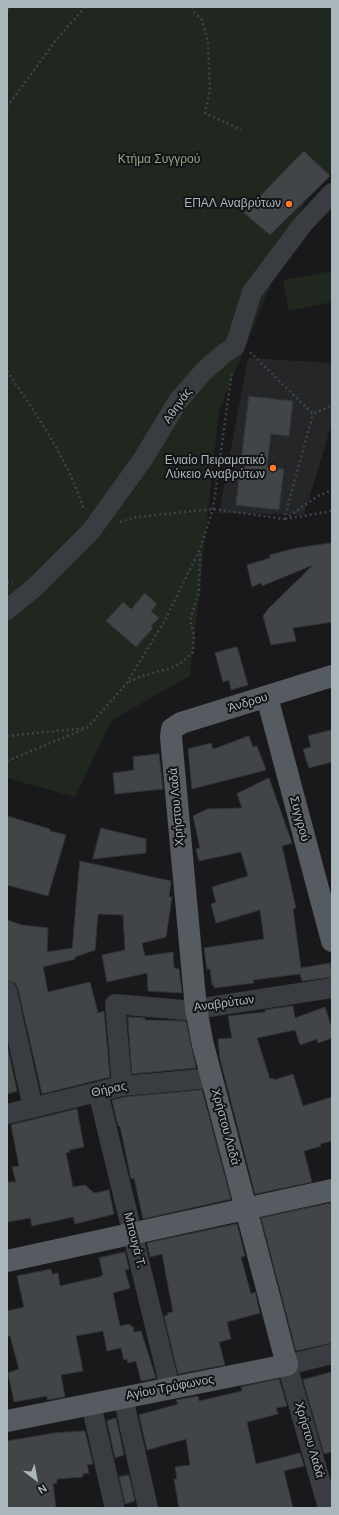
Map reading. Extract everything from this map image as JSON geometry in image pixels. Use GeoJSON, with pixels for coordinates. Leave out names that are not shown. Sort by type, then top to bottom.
{"type":"FeatureCollection","features":[{"type":"Feature","properties":{"kind":"main road","name":"Άνδρου"},"geometry":{"type":"LineString","coordinates":[[171,737],[172,729],[180,723],[332,676]]}},
{"type":"Feature","properties":{"kind":"main road","name":"Συγγρού"},"geometry":{"type":"LineString","coordinates":[[267,697],[332,941]]}},
{"type":"Feature","properties":{"kind":"main road","name":"Χρήστου Λαδά"},"geometry":{"type":"LineString","coordinates":[[171,737],[196,1009],[203,1045],[287,1365]]}},
{"type":"Feature","properties":{"kind":"main road"},"geometry":{"type":"LineString","coordinates":[[7,1261],[332,1190]]}},
{"type":"Feature","properties":{"kind":"main road","name":"Αγίου Τρύφωνος"},"geometry":{"type":"LineString","coordinates":[[7,1421],[287,1365]]}},
{"type":"Feature","properties":{"kind":"street"},"geometry":{"type":"LineString","coordinates":[[236,342],[252,292],[303,224],[332,193]]}},
{"type":"Feature","properties":{"kind":"street","name":"Αθηνάς"},"geometry":{"type":"LineString","coordinates":[[7,610],[35,587],[92,531],[143,459],[178,401],[204,371],[236,342]]}},
{"type":"Feature","properties":{"kind":"street","name":"Αναβρύτων"},"geometry":{"type":"LineString","coordinates":[[122,1086],[115,1004],[196,1009],[332,988]]}},
{"type":"Feature","properties":{"kind":"street"},"geometry":{"type":"LineString","coordinates":[[7,991],[33,1108]]}},
{"type":"Feature","properties":{"kind":"street","name":"Θήρας"},"geometry":{"type":"LineString","coordinates":[[7,1114],[122,1086],[212,1078]]}},
{"type":"Feature","properties":{"kind":"street","name":"Μπουγά Τ."},"geometry":{"type":"LineString","coordinates":[[98,1092],[170,1388]]}},
{"type":"Feature","properties":{"kind":"street","name":"Αγίου Τρύφωνος"},"geometry":{"type":"LineString","coordinates":[[287,1365],[332,1354]]}},
{"type":"Feature","properties":{"kind":"street","name":"Χρήστου Λαδά"},"geometry":{"type":"LineString","coordinates":[[287,1365],[328,1508]]}},
{"type":"Feature","properties":{"kind":"street"},"geometry":{"type":"LineString","coordinates":[[123,1397],[148,1508]]}},
{"type":"Feature","properties":{"kind":"street"},"geometry":{"type":"LineString","coordinates":[[91,1404],[114,1505]]}},
{"type":"Feature","properties":{"kind":"path"},"geometry":{"type":"LineString","coordinates":[[7,10],[10,7]]}},
{"type":"Feature","properties":{"kind":"path"},"geometry":{"type":"LineString","coordinates":[[7,107],[56,40],[85,7]]}},
{"type":"Feature","properties":{"kind":"path"},"geometry":{"type":"LineString","coordinates":[[192,7],[194,12],[202,20],[208,42],[210,90],[205,113],[241,130]]}},
{"type":"Feature","properties":{"kind":"path"},"geometry":{"type":"LineString","coordinates":[[236,342],[313,414]]}},
{"type":"Feature","properties":{"kind":"path"},"geometry":{"type":"LineString","coordinates":[[7,761],[87,728],[127,683],[166,618],[200,549],[213,509],[236,342]]}},
{"type":"Feature","properties":{"kind":"path"},"geometry":{"type":"LineString","coordinates":[[7,371],[46,429],[80,497],[92,531],[137,517],[213,509],[284,519],[332,511]]}},
{"type":"Feature","properties":{"kind":"path"},"geometry":{"type":"LineString","coordinates":[[284,519],[301,452],[313,414],[332,404]]}},
{"type":"Feature","properties":{"kind":"path"},"geometry":{"type":"LineString","coordinates":[[284,519],[318,496],[332,490]]}},
{"type":"Feature","properties":{"kind":"path"},"geometry":{"type":"LineString","coordinates":[[127,683],[139,677],[171,668],[182,662],[193,652],[194,635],[190,620],[199,593],[200,549]]}},
{"type":"Feature","properties":{"kind":"path"},"geometry":{"type":"LineString","coordinates":[[7,736],[87,728]]}},
{"type":"Feature","properties":{"kind":"shaded area","name":"Ενιαίο Πειραματικό Λύκειο Αναβρύτων"},"geometry":{"type":"Polygon","coordinates":[[[248,358],[332,363],[332,423],[304,515],[219,513],[248,358]]]}},
{"type":"Feature","properties":{"kind":"green space","name":"Κτήμα Συγγρού"},"geometry":{"type":"Polygon","coordinates":[[[7,7],[332,7],[332,173],[314,179],[219,411],[190,676],[112,720],[75,797],[7,778],[7,7]]]}},
{"type":"Feature","properties":{"kind":"green space"},"geometry":{"type":"Polygon","coordinates":[[[332,271],[332,302],[289,311],[283,280],[332,271]]]}},
{"type":"Feature","properties":{"kind":"building"},"geometry":{"type":"Polygon","coordinates":[[[304,151],[330,176],[270,235],[244,213],[304,151]]]}},
{"type":"Feature","properties":{"kind":"building"},"geometry":{"type":"Polygon","coordinates":[[[249,396],[293,401],[289,436],[271,434],[267,467],[284,469],[279,510],[236,505],[249,396]]]}},
{"type":"Feature","properties":{"kind":"building"},"geometry":{"type":"Polygon","coordinates":[[[332,543],[332,622],[293,628],[296,641],[271,645],[263,616],[268,609],[313,565],[262,586],[261,583],[252,587],[247,565],[270,558],[270,555],[296,548],[332,543]]]}},
{"type":"Feature","properties":{"kind":"building"},"geometry":{"type":"Polygon","coordinates":[[[145,593],[157,604],[151,611],[159,618],[151,626],[153,628],[136,647],[106,621],[123,602],[131,609],[145,593]]]}},
{"type":"Feature","properties":{"kind":"building"},"geometry":{"type":"Polygon","coordinates":[[[237,647],[248,685],[231,690],[229,680],[223,682],[215,653],[237,647]]]}},
{"type":"Feature","properties":{"kind":"building"},"geometry":{"type":"Polygon","coordinates":[[[332,730],[332,762],[309,768],[303,749],[311,747],[308,736],[332,730]]]}},
{"type":"Feature","properties":{"kind":"building"},"geometry":{"type":"Polygon","coordinates":[[[249,736],[253,747],[257,746],[266,770],[192,789],[188,749],[211,743],[213,749],[249,736]]]}},
{"type":"Feature","properties":{"kind":"building"},"geometry":{"type":"Polygon","coordinates":[[[159,754],[163,789],[115,794],[113,773],[134,770],[133,757],[159,754]]]}},
{"type":"Feature","properties":{"kind":"building"},"geometry":{"type":"Polygon","coordinates":[[[269,778],[292,843],[282,846],[296,908],[293,909],[301,968],[330,963],[332,977],[302,981],[300,974],[253,980],[254,983],[214,988],[214,985],[212,985],[210,969],[207,969],[204,948],[264,939],[260,910],[216,923],[211,904],[216,902],[212,887],[248,876],[241,852],[199,861],[196,849],[200,848],[193,816],[207,809],[242,808],[237,794],[269,778]]]}},
{"type":"Feature","properties":{"kind":"building"},"geometry":{"type":"Polygon","coordinates":[[[7,816],[66,835],[48,896],[7,885],[7,816]]]}},
{"type":"Feature","properties":{"kind":"building"},"geometry":{"type":"Polygon","coordinates":[[[101,828],[146,839],[146,853],[93,859],[101,828]]]}},
{"type":"Feature","properties":{"kind":"building"},"geometry":{"type":"Polygon","coordinates":[[[80,861],[171,881],[169,897],[172,897],[166,937],[142,943],[145,956],[173,952],[174,968],[179,969],[182,993],[148,991],[147,973],[107,982],[102,955],[125,950],[123,915],[98,914],[95,950],[75,957],[75,959],[43,967],[48,992],[90,982],[98,1013],[104,1011],[110,1077],[42,1094],[18,989],[15,983],[7,980],[7,920],[22,925],[48,928],[47,952],[72,948],[80,861]]]}},
{"type":"Feature","properties":{"kind":"building"},"geometry":{"type":"Polygon","coordinates":[[[293,1006],[295,1018],[325,1007],[332,1029],[332,1038],[318,1043],[317,1039],[300,1045],[295,1030],[257,1038],[270,1079],[273,1078],[274,1080],[293,1074],[303,1106],[332,1097],[332,1141],[320,1144],[321,1146],[304,1151],[312,1182],[255,1194],[220,1059],[218,1039],[232,1038],[228,1016],[265,1012],[265,1010],[293,1006]]]}},
{"type":"Feature","properties":{"kind":"building"},"geometry":{"type":"Polygon","coordinates":[[[128,1017],[145,1018],[145,1020],[186,1021],[196,1068],[132,1074],[128,1017]]]}},
{"type":"Feature","properties":{"kind":"building"},"geometry":{"type":"Polygon","coordinates":[[[7,1044],[17,1091],[7,1094],[7,1044]]]}},
{"type":"Feature","properties":{"kind":"building"},"geometry":{"type":"Polygon","coordinates":[[[202,1090],[231,1199],[143,1219],[134,1178],[131,1179],[120,1126],[118,1126],[112,1100],[124,1097],[202,1090]]]}},
{"type":"Feature","properties":{"kind":"building"},"geometry":{"type":"Polygon","coordinates":[[[77,1109],[84,1147],[69,1150],[70,1152],[66,1153],[73,1187],[85,1185],[94,1193],[109,1190],[114,1214],[75,1224],[73,1217],[32,1226],[30,1218],[7,1222],[7,1182],[16,1182],[12,1167],[19,1166],[11,1125],[77,1109]]]}},
{"type":"Feature","properties":{"kind":"building"},"geometry":{"type":"Polygon","coordinates":[[[331,1203],[332,1343],[296,1351],[261,1218],[331,1203]]]}},
{"type":"Feature","properties":{"kind":"building"},"geometry":{"type":"Polygon","coordinates":[[[237,1224],[245,1256],[241,1257],[251,1294],[255,1292],[260,1313],[227,1322],[231,1339],[219,1342],[225,1365],[178,1374],[164,1316],[168,1315],[167,1313],[173,1312],[162,1254],[150,1257],[147,1243],[237,1224]]]}},
{"type":"Feature","properties":{"kind":"building"},"geometry":{"type":"Polygon","coordinates":[[[125,1252],[129,1269],[125,1270],[130,1288],[113,1293],[120,1326],[130,1324],[131,1327],[133,1326],[134,1332],[141,1331],[156,1378],[141,1381],[136,1361],[128,1363],[127,1359],[124,1360],[121,1348],[107,1351],[103,1331],[76,1336],[83,1371],[61,1375],[65,1397],[47,1400],[47,1396],[14,1402],[8,1373],[19,1369],[10,1336],[7,1336],[7,1311],[24,1307],[17,1276],[51,1269],[52,1274],[58,1273],[60,1286],[103,1275],[99,1258],[125,1252]]]}},
{"type":"Feature","properties":{"kind":"building"},"geometry":{"type":"Polygon","coordinates":[[[332,1372],[332,1452],[324,1454],[303,1380],[332,1372]]]}},
{"type":"Feature","properties":{"kind":"building"},"geometry":{"type":"Polygon","coordinates":[[[279,1379],[287,1406],[276,1408],[278,1414],[247,1422],[256,1464],[300,1453],[304,1466],[284,1471],[293,1508],[179,1508],[174,1479],[177,1479],[175,1467],[190,1465],[186,1439],[147,1450],[139,1415],[178,1404],[176,1400],[198,1396],[199,1401],[242,1391],[241,1387],[279,1379]]]}},
{"type":"Feature","properties":{"kind":"building"},"geometry":{"type":"Polygon","coordinates":[[[116,1418],[124,1455],[115,1458],[107,1421],[116,1418]]]}},
{"type":"Feature","properties":{"kind":"building"},"geometry":{"type":"Polygon","coordinates":[[[85,1431],[93,1464],[87,1465],[89,1473],[83,1474],[83,1477],[57,1479],[57,1483],[53,1484],[56,1508],[7,1508],[7,1441],[54,1433],[85,1431]]]}},
{"type":"Feature","properties":{"kind":"building"},"geometry":{"type":"Polygon","coordinates":[[[129,1475],[135,1501],[125,1504],[119,1477],[129,1475]]]}},
{"type":"Feature","properties":{"kind":"place","name":"ΕΠΑΛ Αναβρύτων"},"geometry":{"type":"Point","coordinates":[289,204]}},
{"type":"Feature","properties":{"kind":"place","name":"Ενιαίο Πειραματικό Λύκειο Αναβρύτων"},"geometry":{"type":"Point","coordinates":[273,468]}}]}
